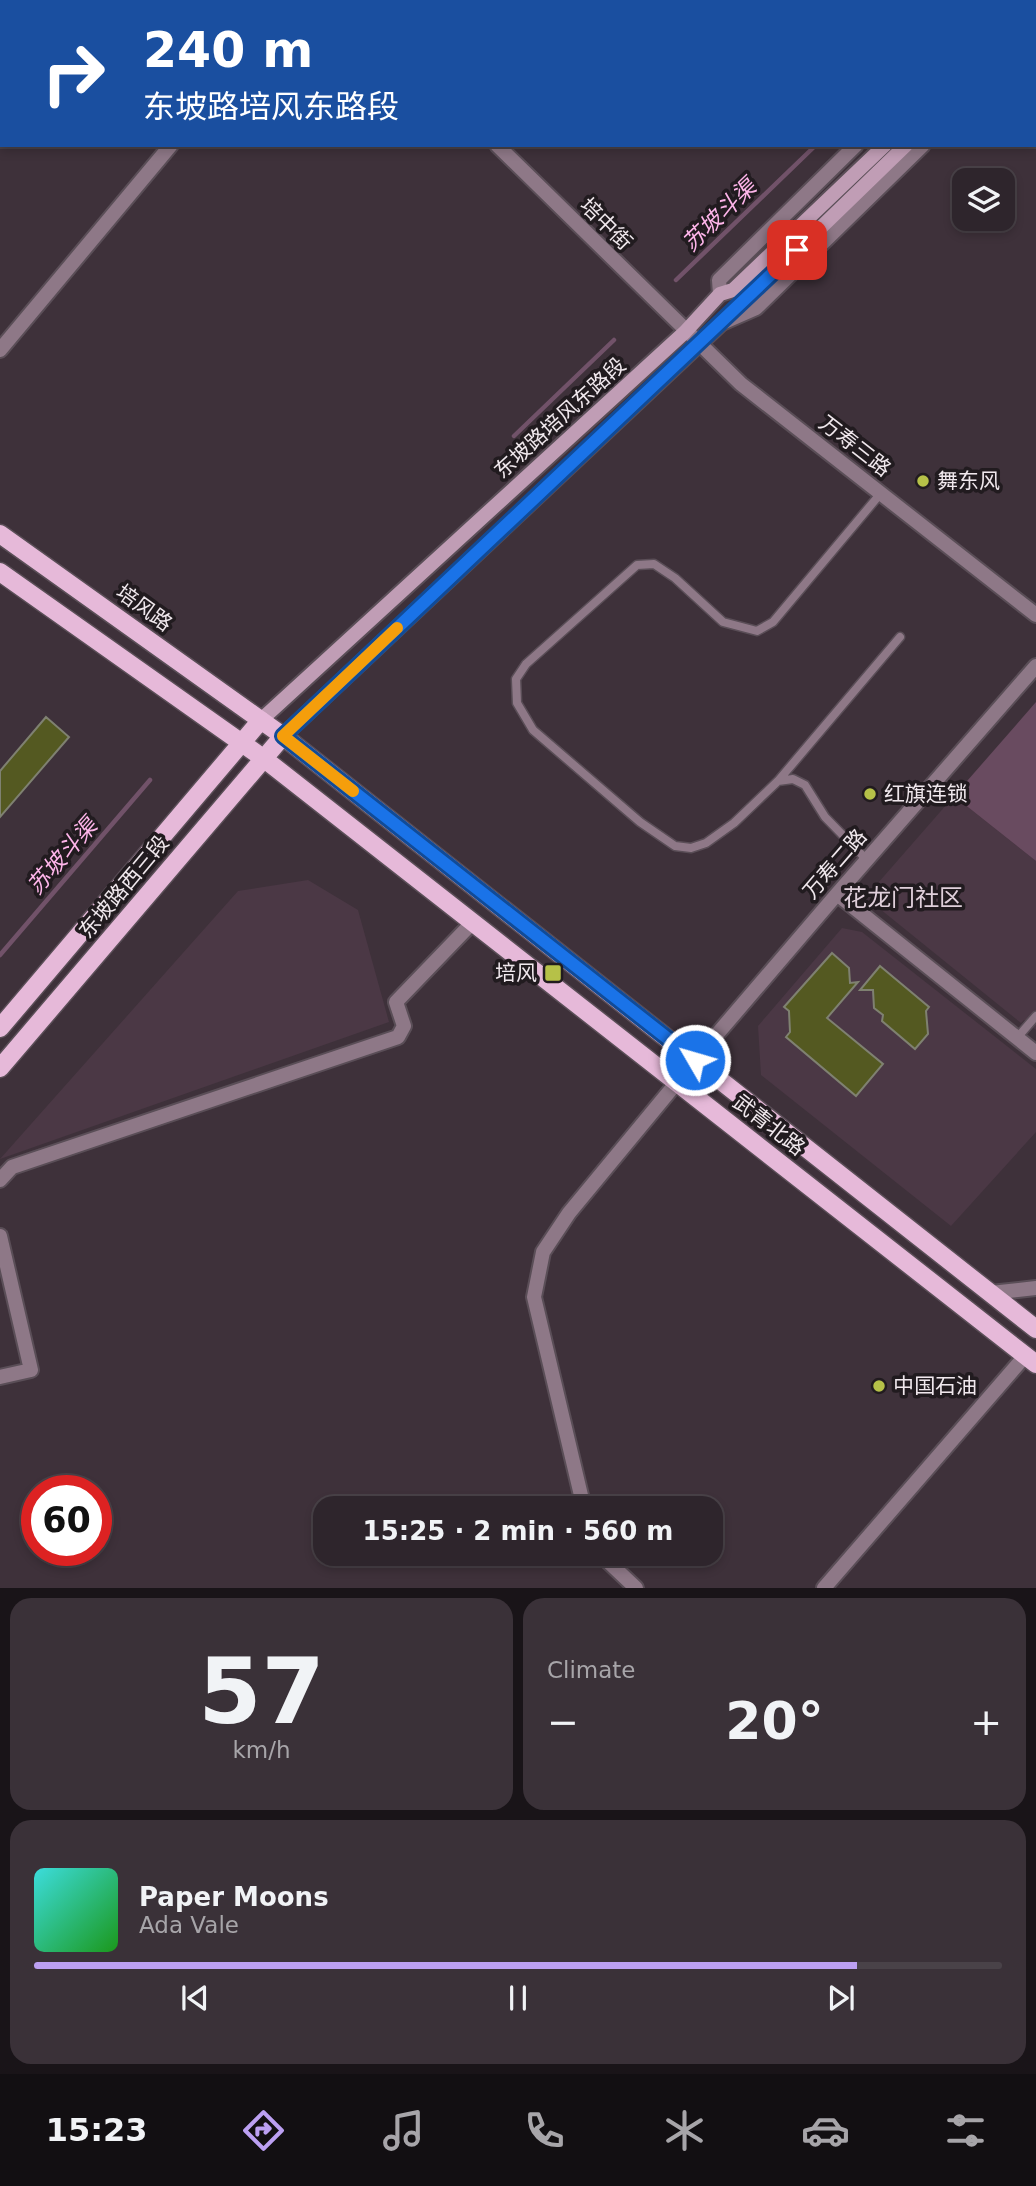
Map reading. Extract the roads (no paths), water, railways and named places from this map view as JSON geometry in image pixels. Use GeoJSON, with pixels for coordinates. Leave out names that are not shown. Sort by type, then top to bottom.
{"type":"FeatureCollection","features":[{"type":"Feature","properties":{"kind":"main road","name":"东坡路培风东路段"},"geometry":{"type":"LineString","coordinates":[[261,720],[685,331],[720,295],[733,290],[883,147]]}},
{"type":"Feature","properties":{"kind":"main road","name":"东坡路培风东路段"},"geometry":{"type":"LineString","coordinates":[[283,736],[904,147]]}},
{"type":"Feature","properties":{"kind":"main road","name":"培风路"},"geometry":{"type":"LineString","coordinates":[[0,534],[261,720]]}},
{"type":"Feature","properties":{"kind":"main road"},"geometry":{"type":"LineString","coordinates":[[0,572],[242,742]]}},
{"type":"Feature","properties":{"kind":"main road","name":"武青北路"},"geometry":{"type":"LineString","coordinates":[[261,720],[1036,1329]]}},
{"type":"Feature","properties":{"kind":"main road","name":"东坡路西三段"},"geometry":{"type":"LineString","coordinates":[[0,1028],[261,720]]}},
{"type":"Feature","properties":{"kind":"main road","name":"东坡路西三段"},"geometry":{"type":"LineString","coordinates":[[0,1068],[283,736]]}},
{"type":"Feature","properties":{"kind":"main road","name":"武青北路"},"geometry":{"type":"LineString","coordinates":[[242,742],[1030,1360]]}},
{"type":"Feature","properties":{"kind":"street"},"geometry":{"type":"LineString","coordinates":[[0,350],[169,147]]}},
{"type":"Feature","properties":{"kind":"street","name":"培中街"},"geometry":{"type":"LineString","coordinates":[[499,147],[685,331]]}},
{"type":"Feature","properties":{"kind":"street"},"geometry":{"type":"LineString","coordinates":[[720,295],[719,280],[854,147]]}},
{"type":"Feature","properties":{"kind":"street"},"geometry":{"type":"LineString","coordinates":[[720,324],[756,308],[921,147]]}},
{"type":"Feature","properties":{"kind":"street","name":"万寿三路"},"geometry":{"type":"LineString","coordinates":[[685,331],[741,384],[1036,615]]}},
{"type":"Feature","properties":{"kind":"street","name":"万寿二路"},"geometry":{"type":"LineString","coordinates":[[695,1060],[1036,666]]}},
{"type":"Feature","properties":{"kind":"street"},"geometry":{"type":"LineString","coordinates":[[836,894],[1036,1053]]}},
{"type":"Feature","properties":{"kind":"street"},"geometry":{"type":"LineString","coordinates":[[0,1180],[12,1167],[398,1037],[404,1026],[396,1002],[473,922]]}},
{"type":"Feature","properties":{"kind":"street"},"geometry":{"type":"LineString","coordinates":[[581,1496],[534,1297],[543,1252],[569,1213],[678,1082]]}},
{"type":"Feature","properties":{"kind":"street"},"geometry":{"type":"LineString","coordinates":[[0,1236],[31,1370],[0,1377]]}},
{"type":"Feature","properties":{"kind":"street"},"geometry":{"type":"LineString","coordinates":[[990,1293],[1036,1288]]}},
{"type":"Feature","properties":{"kind":"street"},"geometry":{"type":"LineString","coordinates":[[824,1587],[1030,1360]]}},
{"type":"Feature","properties":{"kind":"street"},"geometry":{"type":"LineString","coordinates":[[613,1566],[636,1587]]}},
{"type":"Feature","properties":{"kind":"lane"},"geometry":{"type":"LineString","coordinates":[[881,493],[773,622],[757,631],[723,622],[675,578],[654,564],[637,565],[526,664],[516,679],[517,703],[533,730],[640,822],[675,846],[691,848],[706,843],[734,823],[778,781],[900,637]]}},
{"type":"Feature","properties":{"kind":"lane"},"geometry":{"type":"LineString","coordinates":[[778,781],[793,779],[805,785],[825,817],[867,860]]}},
{"type":"Feature","properties":{"kind":"lane"},"geometry":{"type":"LineString","coordinates":[[1017,1038],[1036,1016]]}},
{"type":"Feature","properties":{"kind":"waterway","name":"苏坡斗渠"},"geometry":{"type":"LineString","coordinates":[[676,280],[814,147]]}},
{"type":"Feature","properties":{"kind":"waterway","name":"苏坡斗渠"},"geometry":{"type":"LineString","coordinates":[[514,436],[614,340]]}},
{"type":"Feature","properties":{"kind":"waterway","name":"苏坡斗渠"},"geometry":{"type":"LineString","coordinates":[[0,955],[150,780]]}},
{"type":"Feature","properties":{"kind":"place","name":"舞东风"},"geometry":{"type":"Point","coordinates":[923,481]}},
{"type":"Feature","properties":{"kind":"place","name":"红旗连锁"},"geometry":{"type":"Point","coordinates":[870,794]}},
{"type":"Feature","properties":{"kind":"place","name":"培风"},"geometry":{"type":"Point","coordinates":[553,973]}},
{"type":"Feature","properties":{"kind":"place","name":"中国石油"},"geometry":{"type":"Point","coordinates":[879,1386]}},
{"type":"Feature","properties":{"kind":"district","name":"花龙门社区"},"geometry":{"type":"Point","coordinates":[903,898]}}]}
